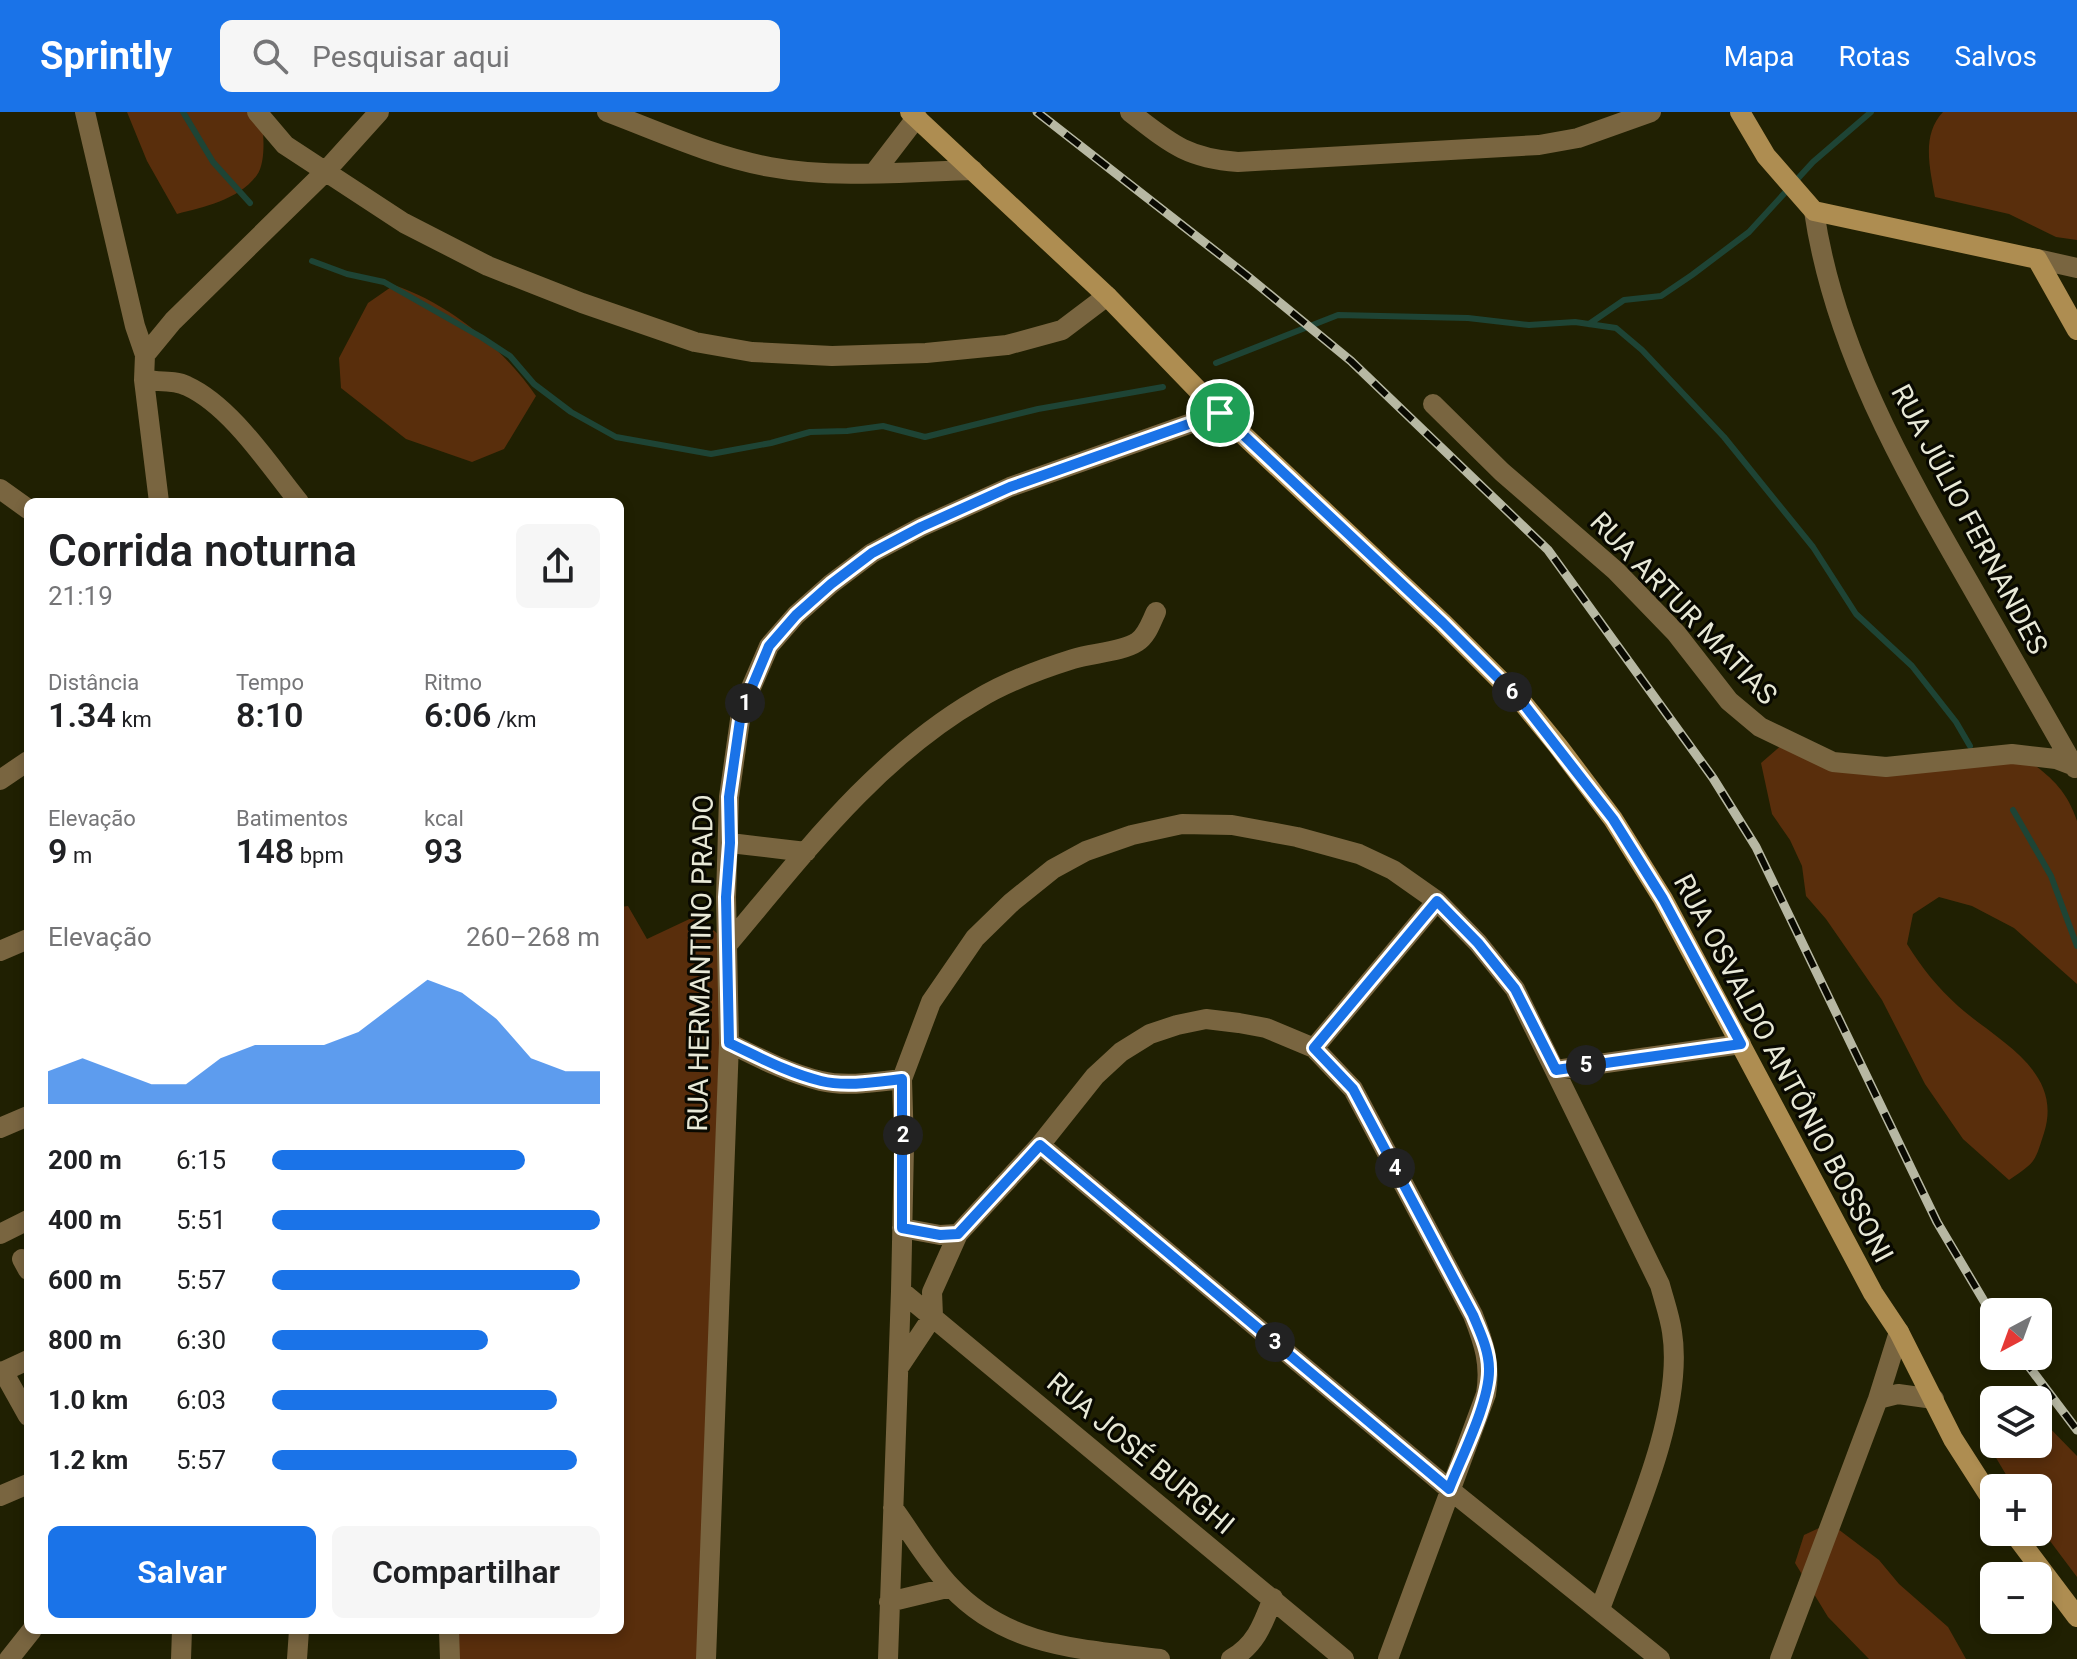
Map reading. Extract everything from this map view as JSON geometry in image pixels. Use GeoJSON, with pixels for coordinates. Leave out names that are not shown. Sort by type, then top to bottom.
{"type":"FeatureCollection","features":[{"type":"Feature","properties":{"kind":"street"},"geometry":{"type":"LineString","coordinates":[[85,112],[135,326],[145,355],[144,380],[159,498]]}},
{"type":"Feature","properties":{"kind":"street"},"geometry":{"type":"LineString","coordinates":[[257,112],[285,145],[404,223],[488,266],[695,342],[752,352],[848,356],[1007,345],[1062,330],[1107,296]]}},
{"type":"Feature","properties":{"kind":"street"},"geometry":{"type":"LineString","coordinates":[[145,355],[173,321],[324,173],[379,112]]}},
{"type":"Feature","properties":{"kind":"street"},"geometry":{"type":"LineString","coordinates":[[607,112],[709,151],[785,169],[874,173],[973,170]]}},
{"type":"Feature","properties":{"kind":"street"},"geometry":{"type":"LineString","coordinates":[[1130,112],[1178,149],[1207,159],[1238,162],[1539,145],[1578,138],[1651,112]]}},
{"type":"Feature","properties":{"kind":"street"},"geometry":{"type":"LineString","coordinates":[[1740,112],[1771,163],[1807,204],[2077,268]]}},
{"type":"Feature","properties":{"kind":"street"},"geometry":{"type":"LineString","coordinates":[[874,173],[914,115]]}},
{"type":"Feature","properties":{"kind":"street","name":"RUA OSVALDO ANTÔNIO BOSSONI"},"geometry":{"type":"LineString","coordinates":[[914,115],[1107,296],[1220,413],[1443,623],[1522,702],[1613,819],[1663,899],[1873,1293],[1899,1332],[1953,1439],[1980,1481]]}},
{"type":"Feature","properties":{"kind":"street","name":"RUA JÚLIO FERNANDES"},"geometry":{"type":"LineString","coordinates":[[1807,204],[1833,303],[1849,349],[1910,479],[2076,769]]}},
{"type":"Feature","properties":{"kind":"street"},"geometry":{"type":"LineString","coordinates":[[2037,259],[2077,330]]}},
{"type":"Feature","properties":{"kind":"street"},"geometry":{"type":"LineString","coordinates":[[144,380],[185,384],[215,405],[247,438],[296,498]]}},
{"type":"Feature","properties":{"kind":"street","name":"RUA ARTUR MATIAS"},"geometry":{"type":"LineString","coordinates":[[1433,404],[1502,472],[1616,571],[1676,633],[1729,701],[1760,727],[1833,762],[1886,767],[2012,754],[2056,759],[2076,769]]}},
{"type":"Feature","properties":{"kind":"street","name":"RUA HERMANTINO PRADO"},"geometry":{"type":"LineString","coordinates":[[706,1659],[729,1043],[726,897],[729,797],[741,713],[769,646],[796,615],[872,553],[1010,487],[1220,413]]}},
{"type":"Feature","properties":{"kind":"street"},"geometry":{"type":"LineString","coordinates":[[0,489],[24,506]]}},
{"type":"Feature","properties":{"kind":"street"},"geometry":{"type":"LineString","coordinates":[[728,944],[831,822],[892,761],[942,722],[980,697],[1032,674],[1074,658],[1135,644],[1144,636],[1156,612]]}},
{"type":"Feature","properties":{"kind":"street"},"geometry":{"type":"LineString","coordinates":[[0,780],[24,764]]}},
{"type":"Feature","properties":{"kind":"street"},"geometry":{"type":"LineString","coordinates":[[888,1659],[901,1291],[902,1079],[931,1002],[975,938],[1012,902],[1053,869],[1086,851],[1132,835],[1182,824],[1232,825],[1297,837],[1359,854],[1393,870],[1437,901],[1478,943],[1515,989],[1660,1285],[1673,1334],[1670,1409],[1600,1609]]}},
{"type":"Feature","properties":{"kind":"street"},"geometry":{"type":"LineString","coordinates":[[730,843],[806,852]]}},
{"type":"Feature","properties":{"kind":"street"},"geometry":{"type":"LineString","coordinates":[[1314,1048],[1437,901]]}},
{"type":"Feature","properties":{"kind":"street"},"geometry":{"type":"LineString","coordinates":[[0,951],[24,941]]}},
{"type":"Feature","properties":{"kind":"street"},"geometry":{"type":"LineString","coordinates":[[896,1370],[933,1316],[932,1292],[958,1234],[1040,1145],[1095,1076],[1121,1052],[1150,1034],[1206,1019],[1266,1028],[1314,1048],[1353,1089],[1473,1315],[1487,1350],[1490,1371],[1486,1394],[1388,1659]]}},
{"type":"Feature","properties":{"kind":"street"},"geometry":{"type":"LineString","coordinates":[[729,1043],[780,1068],[823,1082],[866,1083],[902,1079]]}},
{"type":"Feature","properties":{"kind":"street"},"geometry":{"type":"LineString","coordinates":[[1556,1070],[1741,1044]]}},
{"type":"Feature","properties":{"kind":"street"},"geometry":{"type":"LineString","coordinates":[[0,1128],[24,1118]]}},
{"type":"Feature","properties":{"kind":"street"},"geometry":{"type":"LineString","coordinates":[[1040,1145],[1449,1489],[1660,1659]]}},
{"type":"Feature","properties":{"kind":"street"},"geometry":{"type":"LineString","coordinates":[[0,1234],[24,1222]]}},
{"type":"Feature","properties":{"kind":"street"},"geometry":{"type":"LineString","coordinates":[[902,1228],[940,1235],[958,1234]]}},
{"type":"Feature","properties":{"kind":"street","name":"RUA JOSÉ BURGHI"},"geometry":{"type":"LineString","coordinates":[[901,1291],[1344,1659]]}},
{"type":"Feature","properties":{"kind":"street"},"geometry":{"type":"LineString","coordinates":[[1780,1659],[1878,1399],[1899,1332]]}},
{"type":"Feature","properties":{"kind":"street"},"geometry":{"type":"LineString","coordinates":[[24,1362],[2,1372],[24,1409]]}},
{"type":"Feature","properties":{"kind":"street"},"geometry":{"type":"LineString","coordinates":[[1878,1399],[1898,1394],[1934,1399]]}},
{"type":"Feature","properties":{"kind":"street"},"geometry":{"type":"LineString","coordinates":[[0,1496],[24,1486]]}},
{"type":"Feature","properties":{"kind":"street"},"geometry":{"type":"LineString","coordinates":[[893,1508],[951,1587],[1001,1627],[1035,1640],[1160,1659]]}},
{"type":"Feature","properties":{"kind":"street"},"geometry":{"type":"LineString","coordinates":[[2024,1546],[2077,1617]]}},
{"type":"Feature","properties":{"kind":"street"},"geometry":{"type":"LineString","coordinates":[[889,1602],[951,1587]]}},
{"type":"Feature","properties":{"kind":"street"},"geometry":{"type":"LineString","coordinates":[[1231,1659],[1242,1653],[1259,1635],[1273,1598]]}},
{"type":"Feature","properties":{"kind":"street"},"geometry":{"type":"LineString","coordinates":[[9,1659],[29,1634]]}},
{"type":"Feature","properties":{"kind":"street"},"geometry":{"type":"LineString","coordinates":[[181,1659],[182,1634]]}},
{"type":"Feature","properties":{"kind":"street"},"geometry":{"type":"LineString","coordinates":[[297,1659],[299,1634]]}},
{"type":"Feature","properties":{"kind":"street"},"geometry":{"type":"LineString","coordinates":[[449,1634],[450,1659]]}},
{"type":"Feature","properties":{"kind":"shaded area"},"geometry":{"type":"Polygon","coordinates":[[[127,112],[261,112],[264,144],[260,169],[241,191],[177,214],[147,161],[127,112]]]}},
{"type":"Feature","properties":{"kind":"shaded area"},"geometry":{"type":"Polygon","coordinates":[[[1943,112],[2077,112],[2077,240],[2056,237],[2009,214],[1935,197],[1929,142],[1936,121],[1943,112]]]}},
{"type":"Feature","properties":{"kind":"shaded area"},"geometry":{"type":"Polygon","coordinates":[[[394,285],[435,304],[474,330],[508,361],[536,396],[504,449],[472,462],[406,439],[341,388],[339,358],[368,303],[394,285]]]}},
{"type":"Feature","properties":{"kind":"shaded area"},"geometry":{"type":"Polygon","coordinates":[[[1784,743],[1869,768],[2020,754],[2054,782],[2067,799],[2077,821],[2077,984],[2014,928],[1972,906],[1939,897],[1913,914],[1907,944],[1930,977],[1951,999],[2023,1059],[2036,1074],[2044,1091],[2048,1111],[2038,1151],[2029,1165],[2009,1180],[1963,1139],[1925,1084],[1882,1000],[1826,919],[1806,896],[1802,866],[1790,840],[1772,814],[1761,763],[1784,743]]]}},
{"type":"Feature","properties":{"kind":"shaded area"},"geometry":{"type":"Polygon","coordinates":[[[624,906],[628,906],[647,939],[698,915],[728,944],[706,1659],[450,1659],[449,1634],[624,1634],[624,906]]]}},
{"type":"Feature","properties":{"kind":"shaded area"},"geometry":{"type":"Polygon","coordinates":[[[2052,1430],[2077,1456],[2077,1577],[2052,1544],[2052,1474],[2006,1474],[1996,1458],[2052,1458],[2052,1430]]]}},
{"type":"Feature","properties":{"kind":"shaded area"},"geometry":{"type":"Polygon","coordinates":[[[1830,1523],[1879,1560],[1899,1584],[1948,1627],[1966,1659],[1869,1659],[1828,1617],[1795,1563],[1804,1535],[1830,1523]]]}},
{"type":"Feature","properties":{"kind":"waterway"},"geometry":{"type":"LineString","coordinates":[[183,112],[213,162],[250,203]]}},
{"type":"Feature","properties":{"kind":"waterway"},"geometry":{"type":"LineString","coordinates":[[1589,324],[1624,300],[1661,296],[1692,275],[1749,232],[1813,162],[1871,112]]}},
{"type":"Feature","properties":{"kind":"waterway"},"geometry":{"type":"LineString","coordinates":[[312,261],[347,274],[384,282],[481,337],[510,356],[534,384],[571,412],[616,437],[711,454],[810,432],[883,426],[925,437],[1038,409],[1163,387]]}},
{"type":"Feature","properties":{"kind":"waterway"},"geometry":{"type":"LineString","coordinates":[[1216,363],[1338,315],[1468,318],[1529,325],[1575,322],[1616,328],[1642,350],[1724,437],[1813,547],[1856,614],[1912,666],[1956,722],[1970,746]]}},
{"type":"Feature","properties":{"kind":"waterway"},"geometry":{"type":"LineString","coordinates":[[2013,810],[2051,876],[2077,946]]}},
{"type":"Feature","properties":{"kind":"railway"},"geometry":{"type":"LineString","coordinates":[[1037,112],[1351,361],[1548,550],[1713,778],[1756,847],[1937,1222],[1982,1298]]}},
{"type":"Feature","properties":{"kind":"railway"},"geometry":{"type":"LineString","coordinates":[[2032,1370],[2077,1430]]}},
{"type":"Feature","properties":{"kind":"route"},"geometry":{"type":"LineString","coordinates":[[1220,413],[1443,623],[1522,702],[1613,819],[1663,899],[1741,1044],[1556,1070],[1515,989],[1478,943],[1437,901],[1314,1048],[1353,1089],[1473,1315],[1487,1350],[1490,1371],[1486,1394],[1449,1489],[1040,1145],[958,1234],[940,1235],[902,1228],[902,1079],[866,1083],[823,1082],[780,1068],[729,1043],[726,897],[729,797],[741,713],[769,646],[796,615],[831,584],[872,553],[921,527],[1010,487],[1220,413]]}}]}
